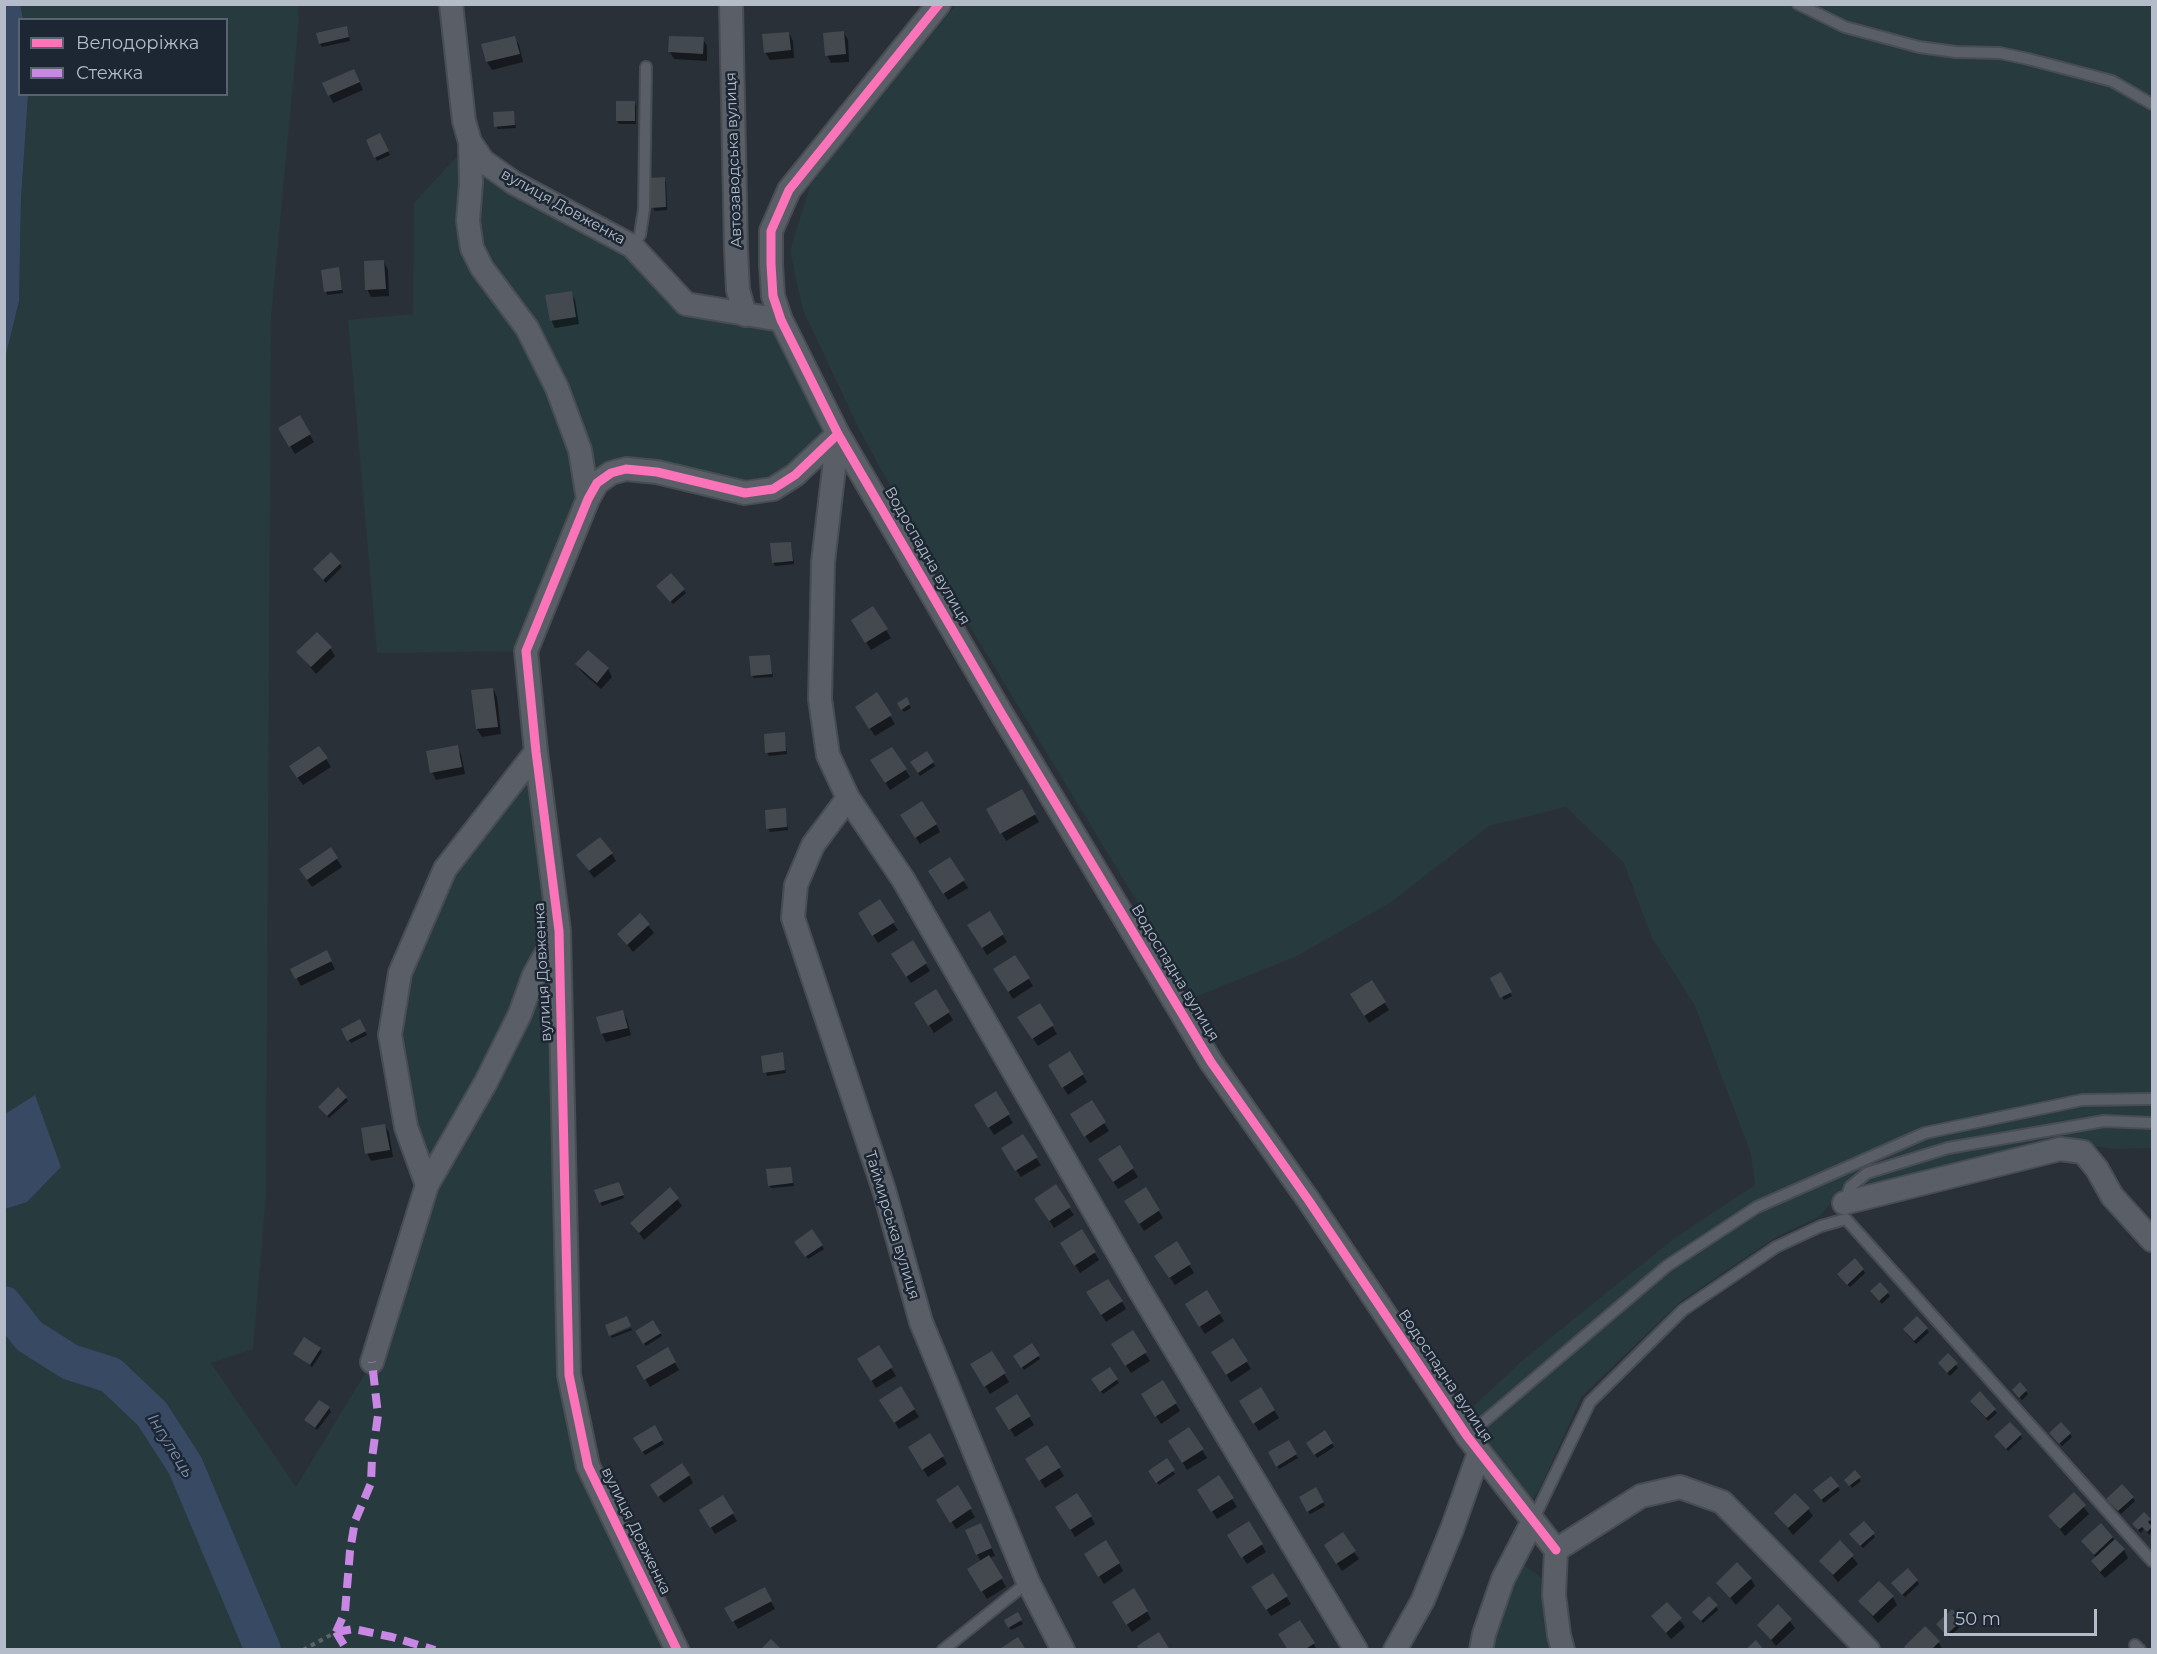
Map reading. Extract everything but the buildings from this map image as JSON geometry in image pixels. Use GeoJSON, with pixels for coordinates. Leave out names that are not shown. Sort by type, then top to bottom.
{"type":"FeatureCollection","features":[{"type":"Feature","properties":{"kind":"street","name":"вулиця Довженка"},"geometry":{"type":"LineString","coordinates":[[451,4],[464,121],[470,142],[483,161],[514,183],[632,246],[686,304],[781,320]]}},
{"type":"Feature","properties":{"kind":"street","name":"Автозаводська вулиця"},"geometry":{"type":"LineString","coordinates":[[731,4],[736,250],[738,290],[745,315]]}},
{"type":"Feature","properties":{"kind":"street","name":"Водоспадна вулиця"},"geometry":{"type":"LineString","coordinates":[[939,4],[789,190],[771,231],[774,296],[781,320],[838,434],[1000,711],[1211,1062],[1309,1201],[1473,1445],[1556,1550]]}},
{"type":"Feature","properties":{"kind":"street"},"geometry":{"type":"LineString","coordinates":[[470,142],[471,183],[468,221],[472,248],[482,268],[526,328],[557,388],[580,450],[588,499]]}},
{"type":"Feature","properties":{"kind":"street","name":"вулиця Довженка"},"geometry":{"type":"LineString","coordinates":[[677,1650],[588,1466],[569,1375],[559,931],[536,752],[526,651],[588,499],[597,483],[611,473],[626,469],[657,472],[745,493],[773,489],[795,475],[838,434]]}},
{"type":"Feature","properties":{"kind":"street"},"geometry":{"type":"LineString","coordinates":[[838,434],[823,562],[820,699],[828,755],[848,798],[903,879],[1139,1289],[1356,1650]]}},
{"type":"Feature","properties":{"kind":"street"},"geometry":{"type":"LineString","coordinates":[[427,1185],[406,1127],[390,1035],[400,973],[445,869],[536,752]]}},
{"type":"Feature","properties":{"kind":"street","name":"Таймирська вулиця"},"geometry":{"type":"LineString","coordinates":[[848,798],[813,845],[796,885],[793,918],[884,1190],[921,1322],[1028,1582],[1063,1650]]}},
{"type":"Feature","properties":{"kind":"street","name":"вулиця Довженка"},"geometry":{"type":"LineString","coordinates":[[372,1362],[427,1185],[486,1082],[520,1014],[534,975],[559,931]]}},
{"type":"Feature","properties":{"kind":"street"},"geometry":{"type":"LineString","coordinates":[[1845,1211],[2060,1149],[2083,1152],[2097,1168],[2112,1196],[2152,1240]]}},
{"type":"Feature","properties":{"kind":"street"},"geometry":{"type":"LineString","coordinates":[[1395,1650],[1423,1600],[1452,1529],[1473,1445]]}},
{"type":"Feature","properties":{"kind":"street"},"geometry":{"type":"LineString","coordinates":[[1563,1650],[1554,1595],[1556,1550],[1641,1496],[1680,1487],[1722,1502],[1868,1650]]}},
{"type":"Feature","properties":{"kind":"street"},"geometry":{"type":"LineString","coordinates":[[1481,1650],[1484,1634],[1503,1579],[1533,1521]]}},
{"type":"Feature","properties":{"kind":"lane"},"geometry":{"type":"LineString","coordinates":[[1798,4],[1845,27],[1919,47],[1956,52],[2000,53],[2112,81],[2152,104]]}},
{"type":"Feature","properties":{"kind":"lane"},"geometry":{"type":"LineString","coordinates":[[632,246],[640,235],[644,209],[646,67]]}},
{"type":"Feature","properties":{"kind":"lane"},"geometry":{"type":"LineString","coordinates":[[1473,1445],[1667,1266],[1757,1207],[1925,1133],[2082,1100],[2152,1099]]}},
{"type":"Feature","properties":{"kind":"lane"},"geometry":{"type":"LineString","coordinates":[[1533,1521],[1590,1402],[1683,1310],[1776,1247],[1821,1226],[1845,1211],[1850,1187],[1867,1173],[1948,1148],[2104,1121],[2152,1123]]}},
{"type":"Feature","properties":{"kind":"lane"},"geometry":{"type":"LineString","coordinates":[[1845,1211],[2152,1561]]}},
{"type":"Feature","properties":{"kind":"lane"},"geometry":{"type":"LineString","coordinates":[[943,1650],[1028,1582]]}},
{"type":"Feature","properties":{"kind":"path"},"geometry":{"type":"LineString","coordinates":[[303,1650],[336,1632]]}},
{"type":"Feature","properties":{"kind":"green space"},"geometry":{"type":"Polygon","coordinates":[[[20,5],[298,5],[299,19],[271,318],[266,1194],[253,1349],[211,1363],[296,1487],[372,1362],[427,1185],[390,1035],[445,869],[536,752],[564,1177],[588,1466],[677,1649],[5,1649],[5,1209],[27,1202],[61,1167],[35,1096],[5,1114],[4,358],[19,301],[21,199],[28,96],[228,96],[228,18],[23,18],[20,5]]]}},
{"type":"Feature","properties":{"kind":"green space"},"geometry":{"type":"Polygon","coordinates":[[[956,5],[2152,5],[2152,1148],[2115,1149],[2061,1142],[1834,1199],[1820,1216],[1776,1237],[1681,1301],[1582,1396],[1540,1488],[1532,1500],[1522,1500],[1488,1445],[1474,1406],[1523,1360],[1672,1240],[1755,1185],[1751,1154],[1695,1006],[1652,938],[1624,863],[1566,807],[1489,826],[1390,903],[1297,956],[1195,997],[938,574],[859,429],[803,310],[790,251],[810,186],[855,127],[956,5]]]}},
{"type":"Feature","properties":{"kind":"green space"},"geometry":{"type":"Polygon","coordinates":[[[470,142],[632,246],[686,304],[781,320],[838,434],[773,489],[611,473],[526,651],[377,653],[348,320],[413,314],[414,203],[470,142]]]}},
{"type":"Feature","properties":{"kind":"green space"},"geometry":{"type":"Polygon","coordinates":[[[1522,1564],[1543,1579],[1557,1649],[1487,1650],[1489,1636],[1522,1564]]]}},
{"type":"Feature","properties":{"kind":"water"},"geometry":{"type":"Polygon","coordinates":[[[20,4],[23,18],[18,18],[18,96],[28,96],[21,199],[19,301],[5,358],[4,5],[20,4]]]}},
{"type":"Feature","properties":{"kind":"water"},"geometry":{"type":"Polygon","coordinates":[[[35,1095],[61,1167],[27,1202],[5,1209],[5,1114],[35,1095]]]}},
{"type":"Feature","properties":{"kind":"waterway","name":"Інгулець"},"geometry":{"type":"LineString","coordinates":[[4,1304],[29,1336],[70,1362],[111,1375],[152,1414],[185,1465],[263,1650]]}},
{"type":"Feature","properties":{"kind":"marked path"},"geometry":{"type":"LineString","coordinates":[[336,1632],[345,1612],[355,1521],[371,1483],[378,1415],[372,1362]]}},
{"type":"Feature","properties":{"kind":"marked path"},"geometry":{"type":"LineString","coordinates":[[336,1632],[354,1629],[435,1650]]}},
{"type":"Feature","properties":{"kind":"marked path"},"geometry":{"type":"LineString","coordinates":[[336,1632],[347,1650]]}},
{"type":"Feature","properties":{"kind":"cycle path"},"geometry":{"type":"LineString","coordinates":[[939,4],[789,190],[771,231],[773,296],[781,320],[838,434],[1000,711],[1211,1062],[1309,1201],[1467,1436],[1556,1550]]}},
{"type":"Feature","properties":{"kind":"cycle path"},"geometry":{"type":"LineString","coordinates":[[677,1650],[588,1466],[569,1375],[559,931],[536,752],[526,651],[588,499],[597,483],[611,473],[626,469],[657,472],[745,493],[773,489],[795,475],[838,434]]}}]}
